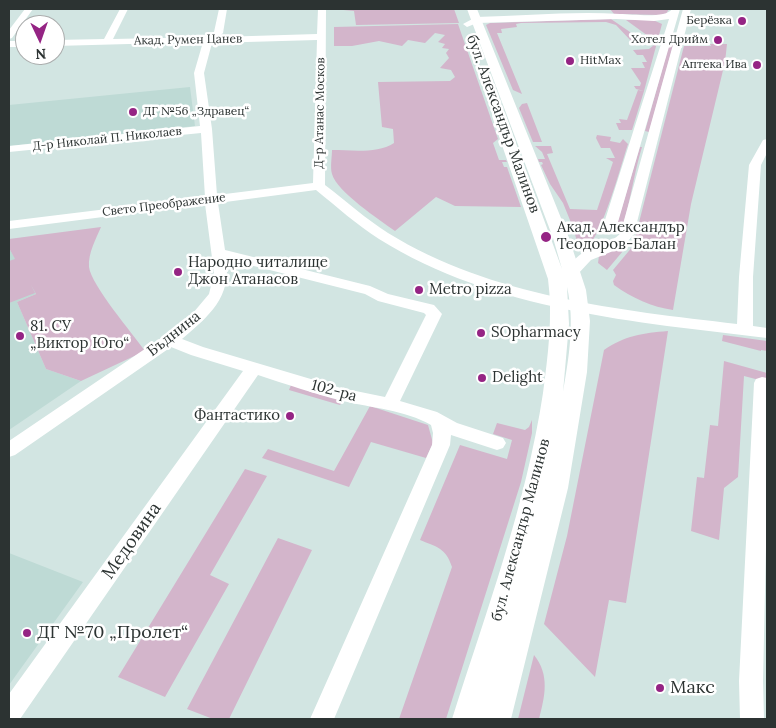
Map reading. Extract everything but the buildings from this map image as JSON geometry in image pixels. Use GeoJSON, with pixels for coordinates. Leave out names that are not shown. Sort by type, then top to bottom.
{"type":"FeatureCollection","features":[{"type":"Feature","properties":{"kind":"main road","name":"бул. Александър Малинов"},"geometry":{"type":"LineString","coordinates":[[461,9],[472,17],[561,238],[572,272],[570,306],[576,383],[566,444],[541,551],[496,719]]}},
{"type":"Feature","properties":{"kind":"main road","name":"бул. Александър Малинов"},"geometry":{"type":"LineString","coordinates":[[467,719],[529,512],[546,446],[555,378],[570,306],[557,280],[472,17]]}},
{"type":"Feature","properties":{"kind":"street"},"geometry":{"type":"LineString","coordinates":[[9,36],[29,9]]}},
{"type":"Feature","properties":{"kind":"street"},"geometry":{"type":"LineString","coordinates":[[107,42],[124,9]]}},
{"type":"Feature","properties":{"kind":"street","name":"Бъднина"},"geometry":{"type":"LineString","coordinates":[[9,450],[170,340],[198,317],[216,295],[221,280],[219,253],[211,199],[206,128],[199,73],[208,42],[218,33],[223,9]]}},
{"type":"Feature","properties":{"kind":"street","name":"Д-р Атанас Москов"},"geometry":{"type":"LineString","coordinates":[[322,9],[320,186],[365,224],[410,251],[461,273],[570,306],[767,333]]}},
{"type":"Feature","properties":{"kind":"street"},"geometry":{"type":"LineString","coordinates":[[572,272],[586,257],[622,241],[627,234],[687,9]]}},
{"type":"Feature","properties":{"kind":"street"},"geometry":{"type":"LineString","coordinates":[[654,18],[669,16],[676,10]]}},
{"type":"Feature","properties":{"kind":"street"},"geometry":{"type":"LineString","coordinates":[[630,226],[616,227],[611,222],[676,10]]}},
{"type":"Feature","properties":{"kind":"street"},"geometry":{"type":"LineString","coordinates":[[472,17],[611,16],[654,18],[664,20],[670,26]]}},
{"type":"Feature","properties":{"kind":"street","name":"Акад. Румен Цанев"},"geometry":{"type":"LineString","coordinates":[[65,43],[321,37]]}},
{"type":"Feature","properties":{"kind":"street","name":"Д-р Николай П. Николаев"},"geometry":{"type":"LineString","coordinates":[[9,149],[206,128]]}},
{"type":"Feature","properties":{"kind":"street"},"geometry":{"type":"LineString","coordinates":[[745,330],[746,277],[755,165],[767,142]]}},
{"type":"Feature","properties":{"kind":"street","name":"Свето Преображение"},"geometry":{"type":"LineString","coordinates":[[9,225],[320,186]]}},
{"type":"Feature","properties":{"kind":"street"},"geometry":{"type":"LineString","coordinates":[[219,253],[370,291],[383,298],[429,309],[434,314],[390,404]]}},
{"type":"Feature","properties":{"kind":"street","name":"102-ра"},"geometry":{"type":"LineString","coordinates":[[170,340],[184,347],[341,394],[390,404],[451,428],[497,443]]}},
{"type":"Feature","properties":{"kind":"street","name":"Медовина"},"geometry":{"type":"LineString","coordinates":[[9,714],[254,368]]}},
{"type":"Feature","properties":{"kind":"street"},"geometry":{"type":"LineString","coordinates":[[752,719],[751,681],[763,485],[762,383]]}},
{"type":"Feature","properties":{"kind":"street"},"geometry":{"type":"LineString","coordinates":[[322,719],[441,445],[442,433],[439,422]]}},
{"type":"Feature","properties":{"kind":"shaded area"},"geometry":{"type":"Polygon","coordinates":[[[333,9],[454,9],[459,23],[356,25],[354,11],[333,9]]]}},
{"type":"Feature","properties":{"kind":"shaded area"},"geometry":{"type":"Polygon","coordinates":[[[610,9],[669,9],[666,14],[661,15],[614,14],[610,9]]]}},
{"type":"Feature","properties":{"kind":"shaded area"},"geometry":{"type":"Polygon","coordinates":[[[611,19],[630,32],[638,42],[632,42],[616,25],[606,22],[521,23],[516,24],[517,27],[501,29],[502,33],[497,33],[522,94],[513,90],[486,25],[490,23],[611,19]]]}},
{"type":"Feature","properties":{"kind":"shaded area"},"geometry":{"type":"Polygon","coordinates":[[[626,20],[653,20],[662,24],[644,91],[636,89],[634,86],[640,86],[641,83],[631,68],[645,68],[642,62],[647,62],[643,55],[637,55],[633,50],[649,49],[654,45],[655,41],[626,20]]]}},
{"type":"Feature","properties":{"kind":"shaded area"},"geometry":{"type":"Polygon","coordinates":[[[458,24],[498,139],[493,143],[499,160],[506,160],[507,162],[502,162],[504,167],[507,167],[521,207],[455,206],[436,197],[395,231],[342,189],[331,171],[332,150],[372,150],[394,143],[393,129],[382,127],[378,82],[450,81],[455,77],[451,70],[440,68],[449,58],[446,53],[449,49],[442,48],[445,44],[438,42],[445,35],[435,33],[425,43],[408,40],[402,46],[379,41],[352,46],[334,46],[334,27],[458,24]]]}},
{"type":"Feature","properties":{"kind":"shaded area"},"geometry":{"type":"Polygon","coordinates":[[[672,34],[676,35],[649,132],[645,131],[672,34]]]}},
{"type":"Feature","properties":{"kind":"shaded area"},"geometry":{"type":"Polygon","coordinates":[[[710,44],[727,44],[725,62],[691,204],[673,310],[665,309],[635,298],[614,285],[613,281],[616,275],[613,270],[633,246],[684,46],[711,46],[710,44]]]}},
{"type":"Feature","properties":{"kind":"shaded area","name":"ДГ №56 „Здравец“"},"geometry":{"type":"Polygon","coordinates":[[[190,87],[195,126],[9,146],[9,105],[190,87]]]}},
{"type":"Feature","properties":{"kind":"shaded area"},"geometry":{"type":"Polygon","coordinates":[[[638,90],[644,91],[632,130],[619,130],[616,123],[621,123],[619,119],[627,120],[638,90]]]}},
{"type":"Feature","properties":{"kind":"shaded area"},"geometry":{"type":"Polygon","coordinates":[[[527,103],[542,142],[533,142],[519,108],[522,104],[527,103]]]}},
{"type":"Feature","properties":{"kind":"shaded area"},"geometry":{"type":"Polygon","coordinates":[[[597,135],[611,137],[610,141],[620,143],[623,139],[628,144],[603,219],[590,245],[583,251],[578,246],[563,203],[550,184],[541,165],[543,164],[542,162],[539,162],[538,159],[545,159],[542,152],[535,146],[551,146],[553,153],[547,154],[570,209],[597,210],[613,162],[606,158],[615,158],[610,148],[601,148],[596,138],[597,135]]]}},
{"type":"Feature","properties":{"kind":"shaded area"},"geometry":{"type":"Polygon","coordinates":[[[640,147],[642,147],[623,225],[617,224],[640,147]]]}},
{"type":"Feature","properties":{"kind":"shaded area"},"geometry":{"type":"Polygon","coordinates":[[[101,227],[90,257],[89,267],[91,275],[104,297],[145,351],[81,381],[46,369],[17,302],[36,294],[31,285],[35,293],[9,303],[9,261],[15,259],[9,248],[9,239],[101,227]]]}},
{"type":"Feature","properties":{"kind":"shaded area"},"geometry":{"type":"Polygon","coordinates":[[[628,245],[607,270],[598,263],[599,256],[628,245]]]}},
{"type":"Feature","properties":{"kind":"shaded area","name":"81. СУ „Виктор Юго“"},"geometry":{"type":"Polygon","coordinates":[[[9,248],[36,294],[17,302],[46,369],[81,381],[9,430],[9,248]]]}},
{"type":"Feature","properties":{"kind":"shaded area"},"geometry":{"type":"Polygon","coordinates":[[[668,331],[626,603],[609,600],[595,677],[544,624],[567,536],[604,350],[619,341],[634,336],[668,331]]]}},
{"type":"Feature","properties":{"kind":"shaded area"},"geometry":{"type":"Polygon","coordinates":[[[723,335],[767,341],[767,351],[722,341],[723,335]]]}},
{"type":"Feature","properties":{"kind":"shaded area"},"geometry":{"type":"Polygon","coordinates":[[[724,361],[767,373],[767,382],[744,376],[738,477],[724,488],[719,540],[691,531],[697,477],[704,478],[710,425],[718,426],[724,361]]]}},
{"type":"Feature","properties":{"kind":"shaded area"},"geometry":{"type":"Polygon","coordinates":[[[291,385],[344,399],[340,405],[289,390],[291,385]]]}},
{"type":"Feature","properties":{"kind":"shaded area"},"geometry":{"type":"Polygon","coordinates":[[[370,406],[428,425],[433,443],[426,458],[371,442],[349,487],[262,458],[268,449],[334,471],[370,406]]]}},
{"type":"Feature","properties":{"kind":"shaded area"},"geometry":{"type":"Polygon","coordinates":[[[532,420],[532,433],[521,482],[446,719],[399,719],[452,567],[444,552],[420,540],[460,445],[507,459],[512,440],[493,434],[497,423],[525,430],[529,427],[532,420]]]}},
{"type":"Feature","properties":{"kind":"shaded area"},"geometry":{"type":"Polygon","coordinates":[[[245,469],[267,476],[210,575],[229,584],[165,697],[118,677],[245,469]]]}},
{"type":"Feature","properties":{"kind":"shaded area"},"geometry":{"type":"Polygon","coordinates":[[[278,538],[312,550],[229,719],[213,719],[187,709],[278,538]]]}},
{"type":"Feature","properties":{"kind":"shaded area","name":"ДГ №70 „Пролет“"},"geometry":{"type":"Polygon","coordinates":[[[9,553],[83,582],[9,685],[9,553]]]}},
{"type":"Feature","properties":{"kind":"shaded area"},"geometry":{"type":"Polygon","coordinates":[[[534,655],[542,670],[545,686],[539,719],[518,719],[534,655]]]}},
{"type":"Feature","properties":{"kind":"place","name":"Берёзка"},"geometry":{"type":"Point","coordinates":[742,21]}},
{"type":"Feature","properties":{"kind":"place","name":"Хотел Дрийм"},"geometry":{"type":"Point","coordinates":[718,40]}},
{"type":"Feature","properties":{"kind":"place","name":"HitMax"},"geometry":{"type":"Point","coordinates":[570,61]}},
{"type":"Feature","properties":{"kind":"place","name":"Аптека Ива"},"geometry":{"type":"Point","coordinates":[757,65]}},
{"type":"Feature","properties":{"kind":"place","name":"ДГ №56 „Здравец“"},"geometry":{"type":"Point","coordinates":[133,112]}},
{"type":"Feature","properties":{"kind":"place","name":"Акад. Александър Теодоров-Балан"},"geometry":{"type":"Point","coordinates":[546,237]}},
{"type":"Feature","properties":{"kind":"place","name":"Народно читалище Джон Атанасов"},"geometry":{"type":"Point","coordinates":[178,272]}},
{"type":"Feature","properties":{"kind":"place","name":"Metro pizza"},"geometry":{"type":"Point","coordinates":[419,290]}},
{"type":"Feature","properties":{"kind":"place","name":"SOpharmacy"},"geometry":{"type":"Point","coordinates":[481,333]}},
{"type":"Feature","properties":{"kind":"place","name":"81. СУ „Виктор Юго“"},"geometry":{"type":"Point","coordinates":[20,336]}},
{"type":"Feature","properties":{"kind":"place","name":"Delight"},"geometry":{"type":"Point","coordinates":[482,378]}},
{"type":"Feature","properties":{"kind":"place","name":"Фантастико"},"geometry":{"type":"Point","coordinates":[290,416]}},
{"type":"Feature","properties":{"kind":"place","name":"ДГ №70 „Пролет“"},"geometry":{"type":"Point","coordinates":[27,633]}},
{"type":"Feature","properties":{"kind":"place","name":"Макс"},"geometry":{"type":"Point","coordinates":[660,688]}}]}
